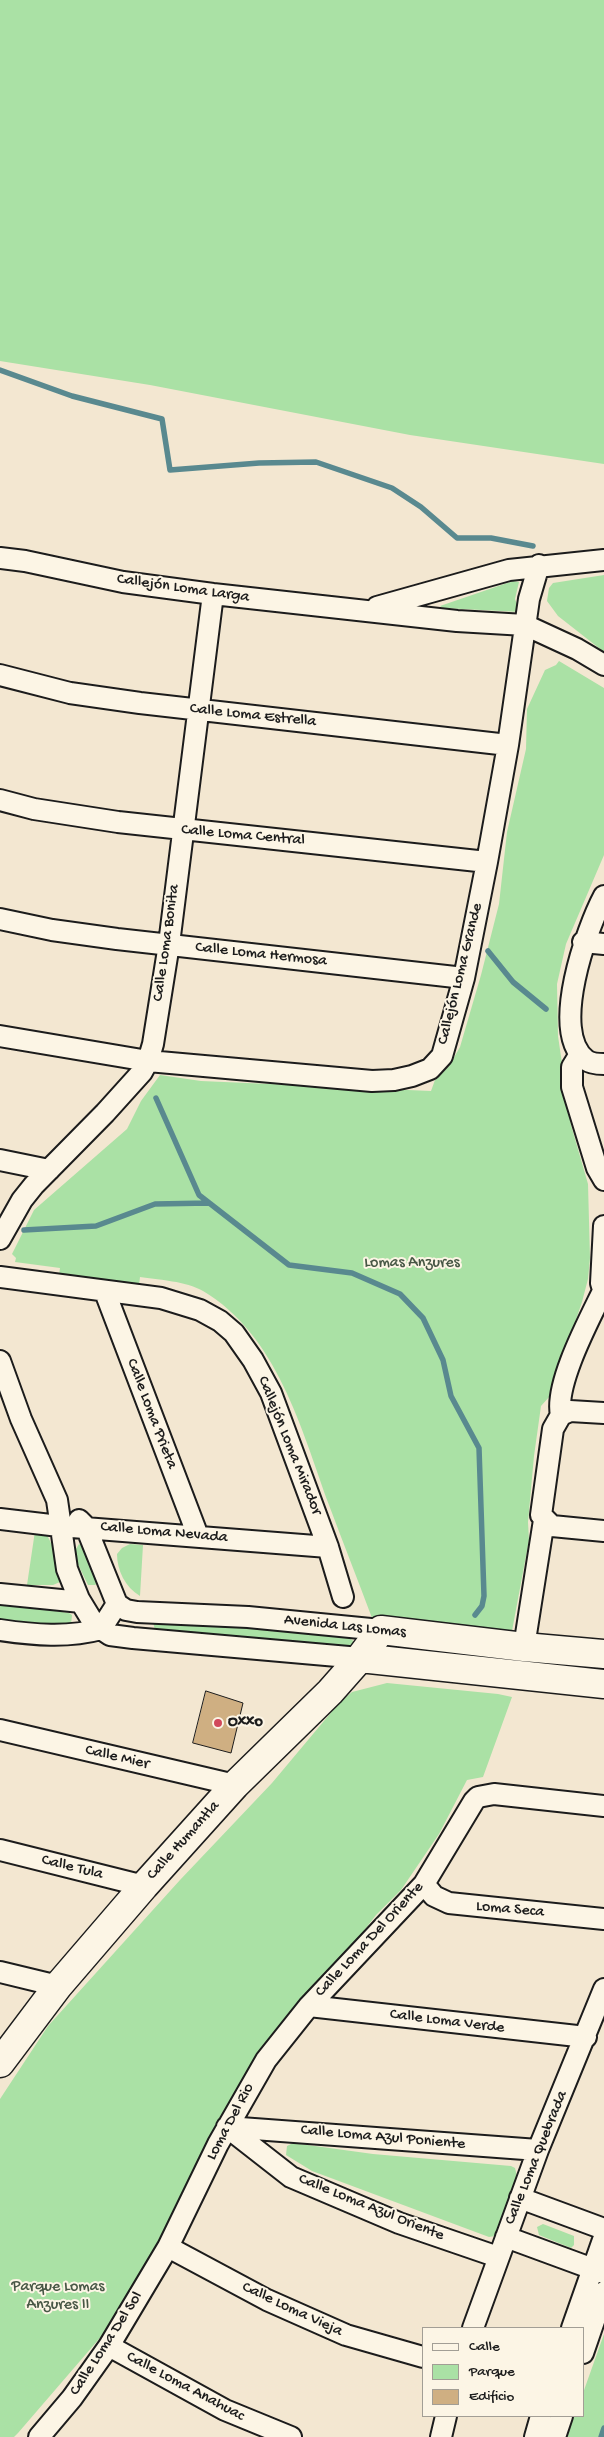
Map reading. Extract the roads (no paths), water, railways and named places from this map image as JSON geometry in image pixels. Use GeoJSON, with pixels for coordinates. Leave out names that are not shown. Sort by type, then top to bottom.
{"type":"FeatureCollection","features":[{"type":"Feature","properties":{"kind":"street","name":"Callejón Loma Larga"},"geometry":{"type":"LineString","coordinates":[[0,558],[25,561],[123,582],[213,594],[457,621],[525,625]]}},
{"type":"Feature","properties":{"kind":"street"},"geometry":{"type":"LineString","coordinates":[[367,610],[509,570],[538,565],[604,560]]}},
{"type":"Feature","properties":{"kind":"street","name":"Callejón Loma Grande"},"geometry":{"type":"LineString","coordinates":[[0,1036],[148,1061],[372,1081],[394,1080],[430,1069],[442,1056],[464,978],[508,745],[525,625],[538,565]]}},
{"type":"Feature","properties":{"kind":"street","name":"Calle Loma Bonita"},"geometry":{"type":"LineString","coordinates":[[0,1239],[22,1200],[105,1113],[142,1072],[148,1061],[153,1044],[168,944],[213,594]]}},
{"type":"Feature","properties":{"kind":"street"},"geometry":{"type":"LineString","coordinates":[[525,625],[577,649],[604,665]]}},
{"type":"Feature","properties":{"kind":"street","name":"Calle Loma Estrella"},"geometry":{"type":"LineString","coordinates":[[0,675],[70,693],[198,710],[508,745]]}},
{"type":"Feature","properties":{"kind":"street","name":"Calle Loma Central"},"geometry":{"type":"LineString","coordinates":[[0,800],[34,809],[182,830],[487,862]]}},
{"type":"Feature","properties":{"kind":"street"},"geometry":{"type":"LineString","coordinates":[[604,896],[583,942],[571,1006],[573,1038],[580,1054],[587,1061],[604,1064]]}},
{"type":"Feature","properties":{"kind":"street","name":"Calle Loma Hermosa"},"geometry":{"type":"LineString","coordinates":[[0,919],[52,930],[464,978]]}},
{"type":"Feature","properties":{"kind":"street"},"geometry":{"type":"LineString","coordinates":[[583,942],[604,944]]}},
{"type":"Feature","properties":{"kind":"street"},"geometry":{"type":"LineString","coordinates":[[580,1054],[572,1067],[572,1087],[597,1168],[604,1180]]}},
{"type":"Feature","properties":{"kind":"street"},"geometry":{"type":"LineString","coordinates":[[0,1160],[49,1170]]}},
{"type":"Feature","properties":{"kind":"street"},"geometry":{"type":"LineString","coordinates":[[524,1647],[544,1520],[542,1509],[553,1429],[560,1415],[558,1406],[560,1393],[583,1333],[604,1292],[601,1283],[604,1226]]}},
{"type":"Feature","properties":{"kind":"street","name":"Callejón Loma Mirador"},"geometry":{"type":"LineString","coordinates":[[0,1277],[161,1298],[183,1304],[220,1321],[234,1334],[253,1360],[270,1393],[328,1547],[343,1597]]}},
{"type":"Feature","properties":{"kind":"street","name":"Calle Loma Prieta"},"geometry":{"type":"LineString","coordinates":[[105,1292],[198,1536]]}},
{"type":"Feature","properties":{"kind":"street"},"geometry":{"type":"LineString","coordinates":[[0,1361],[4,1386],[57,1500],[59,1526],[68,1569],[81,1602],[93,1622],[101,1629]]}},
{"type":"Feature","properties":{"kind":"street"},"geometry":{"type":"LineString","coordinates":[[560,1415],[570,1411],[604,1413]]}},
{"type":"Feature","properties":{"kind":"street"},"geometry":{"type":"LineString","coordinates":[[0,1630],[34,1635],[81,1635],[101,1629],[117,1604],[86,1527],[57,1500]]}},
{"type":"Feature","properties":{"kind":"street","name":"Calle Loma Nevada"},"geometry":{"type":"LineString","coordinates":[[0,1519],[59,1526],[328,1547]]}},
{"type":"Feature","properties":{"kind":"street"},"geometry":{"type":"LineString","coordinates":[[544,1520],[548,1524],[559,1527],[604,1531]]}},
{"type":"Feature","properties":{"kind":"street"},"geometry":{"type":"LineString","coordinates":[[0,1594],[81,1602]]}},
{"type":"Feature","properties":{"kind":"street","name":"Avenida Las Lomas"},"geometry":{"type":"LineString","coordinates":[[117,1604],[126,1610],[137,1612],[248,1616],[524,1647],[604,1654]]}},
{"type":"Feature","properties":{"kind":"street","name":"Avenida Las Lomas"},"geometry":{"type":"LineString","coordinates":[[101,1629],[110,1635],[133,1638],[360,1658],[604,1684]]}},
{"type":"Feature","properties":{"kind":"street","name":"Calle Humantla"},"geometry":{"type":"LineString","coordinates":[[0,2063],[58,1986],[144,1886],[234,1785],[330,1692],[360,1658],[381,1630]]}},
{"type":"Feature","properties":{"kind":"street","name":"Calle Mier"},"geometry":{"type":"LineString","coordinates":[[0,1730],[234,1785]]}},
{"type":"Feature","properties":{"kind":"street","name":"Calle Loma Del Oriente"},"geometry":{"type":"LineString","coordinates":[[309,2006],[424,1884],[469,1807],[478,1797],[494,1794],[604,1806]]}},
{"type":"Feature","properties":{"kind":"street","name":"Calle Tula"},"geometry":{"type":"LineString","coordinates":[[0,1850],[144,1886]]}},
{"type":"Feature","properties":{"kind":"street","name":"Loma Seca"},"geometry":{"type":"LineString","coordinates":[[424,1884],[434,1896],[449,1903],[604,1919]]}},
{"type":"Feature","properties":{"kind":"street"},"geometry":{"type":"LineString","coordinates":[[0,1972],[58,1986]]}},
{"type":"Feature","properties":{"kind":"street","name":"Calle Loma Quebrada"},"geometry":{"type":"LineString","coordinates":[[473,2327],[538,2150],[586,2038],[604,1989]]}},
{"type":"Feature","properties":{"kind":"street","name":"Calle Loma Verde"},"geometry":{"type":"LineString","coordinates":[[309,2006],[586,2038]]}},
{"type":"Feature","properties":{"kind":"street","name":"Loma Del Rio"},"geometry":{"type":"LineString","coordinates":[[168,2247],[228,2127],[266,2060],[309,2006]]}},
{"type":"Feature","properties":{"kind":"street","name":"Calle Loma Azul Poniente"},"geometry":{"type":"LineString","coordinates":[[228,2127],[538,2150]]}},
{"type":"Feature","properties":{"kind":"street","name":"Calle Loma Azul Oriente"},"geometry":{"type":"LineString","coordinates":[[228,2127],[291,2177],[399,2222],[498,2257]]}},
{"type":"Feature","properties":{"kind":"street"},"geometry":{"type":"LineString","coordinates":[[520,2198],[604,2229]]}},
{"type":"Feature","properties":{"kind":"street"},"geometry":{"type":"LineString","coordinates":[[506,2237],[598,2271]]}},
{"type":"Feature","properties":{"kind":"street"},"geometry":{"type":"LineString","coordinates":[[572,2327],[598,2271],[604,2238]]}},
{"type":"Feature","properties":{"kind":"street","name":"Calle Loma Del Sol"},"geometry":{"type":"LineString","coordinates":[[39,2437],[72,2398],[109,2346],[168,2247]]}},
{"type":"Feature","properties":{"kind":"street","name":"Calle Loma Vieja"},"geometry":{"type":"LineString","coordinates":[[168,2247],[266,2300],[337,2332],[422,2357]]}},
{"type":"Feature","properties":{"kind":"street"},"geometry":{"type":"LineString","coordinates":[[584,2349],[604,2292]]}},
{"type":"Feature","properties":{"kind":"street","name":"Calle Loma Anahuac"},"geometry":{"type":"LineString","coordinates":[[109,2346],[225,2410],[291,2437]]}},
{"type":"Feature","properties":{"kind":"street"},"geometry":{"type":"LineString","coordinates":[[441,2437],[446,2417]]}},
{"type":"Feature","properties":{"kind":"street"},"geometry":{"type":"LineString","coordinates":[[535,2437],[541,2417]]}},
{"type":"Feature","properties":{"kind":"street"},"geometry":{"type":"LineString","coordinates":[[555,2437],[562,2417]]}},
{"type":"Feature","properties":{"kind":"waterway"},"geometry":{"type":"LineString","coordinates":[[0,370],[72,396],[162,419],[170,470],[259,463],[316,462],[392,488],[421,507],[457,538],[491,538],[533,546]]}},
{"type":"Feature","properties":{"kind":"waterway"},"geometry":{"type":"LineString","coordinates":[[488,951],[513,982],[546,1009]]}},
{"type":"Feature","properties":{"kind":"waterway"},"geometry":{"type":"LineString","coordinates":[[156,1098],[199,1195],[289,1265],[352,1273],[400,1294],[423,1318],[443,1360],[451,1396],[479,1448],[484,1596],[482,1606],[475,1615]]}},
{"type":"Feature","properties":{"kind":"waterway"},"geometry":{"type":"LineString","coordinates":[[24,1230],[96,1226],[155,1204],[209,1203]]}},
{"type":"Feature","properties":{"kind":"waterway"},"geometry":{"type":"LineString","coordinates":[[601,2437],[604,2428]]}},
{"type":"Feature","properties":{"kind":"place","name":"Oxxo"},"geometry":{"type":"Point","coordinates":[218,1723]}},
{"type":"Feature","properties":{"kind":"park label","name":"Lomas Anzures"},"geometry":{"type":"Point","coordinates":[412,1264]}},
{"type":"Feature","properties":{"kind":"park label","name":"Parque Lomas Anzures II"},"geometry":{"type":"Point","coordinates":[58,2297]}}]}
